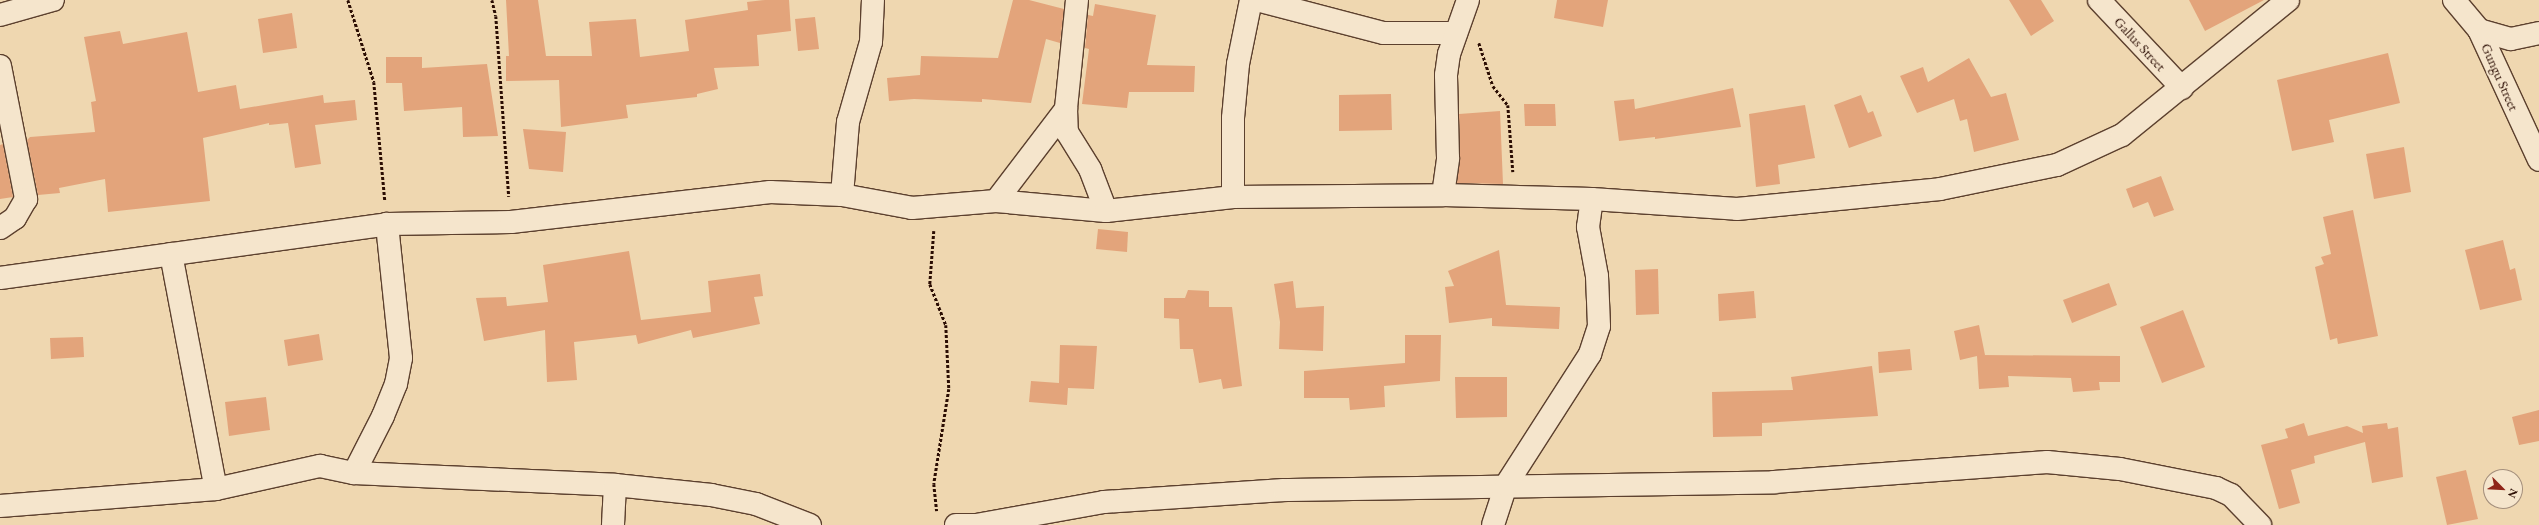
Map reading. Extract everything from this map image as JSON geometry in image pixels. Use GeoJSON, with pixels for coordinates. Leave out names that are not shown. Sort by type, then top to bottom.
{"type":"FeatureCollection","features":[{"type":"Feature","properties":{"kind":"street"},"geometry":{"type":"LineString","coordinates":[[0,15],[53,0]]}},
{"type":"Feature","properties":{"kind":"street"},"geometry":{"type":"LineString","coordinates":[[842,195],[848,122],[871,42],[873,0]]}},
{"type":"Feature","properties":{"kind":"street"},"geometry":{"type":"LineString","coordinates":[[1077,0],[1066,109],[1068,132],[1090,169],[1106,211]]}},
{"type":"Feature","properties":{"kind":"street"},"geometry":{"type":"LineString","coordinates":[[1233,197],[1233,118],[1238,64],[1251,0]]}},
{"type":"Feature","properties":{"kind":"street"},"geometry":{"type":"LineString","coordinates":[[1257,0],[1384,33],[1456,33]]}},
{"type":"Feature","properties":{"kind":"street"},"geometry":{"type":"LineString","coordinates":[[1443,194],[1448,158],[1446,75],[1456,33],[1468,0]]}},
{"type":"Feature","properties":{"kind":"street","name":"Gallus Street"},"geometry":{"type":"LineString","coordinates":[[2099,0],[2182,88]]}},
{"type":"Feature","properties":{"kind":"street"},"geometry":{"type":"LineString","coordinates":[[0,278],[387,224],[511,222],[770,192],[842,195],[912,208],[996,201],[1106,211],[1233,197],[1443,194],[1592,199],[1737,209],[1940,189],[2057,165],[2122,135],[2182,88],[2288,0]]}},
{"type":"Feature","properties":{"kind":"street","name":"Gungu Street"},"geometry":{"type":"LineString","coordinates":[[2454,0],[2479,30],[2539,160]]}},
{"type":"Feature","properties":{"kind":"street"},"geometry":{"type":"LineString","coordinates":[[2479,30],[2511,39],[2539,33]]}},
{"type":"Feature","properties":{"kind":"street"},"geometry":{"type":"LineString","coordinates":[[0,66],[26,198],[15,218],[0,228]]}},
{"type":"Feature","properties":{"kind":"street"},"geometry":{"type":"LineString","coordinates":[[996,201],[1066,109]]}},
{"type":"Feature","properties":{"kind":"street"},"geometry":{"type":"LineString","coordinates":[[1493,525],[1506,485],[1590,354],[1599,326],[1597,276],[1588,226],[1592,199]]}},
{"type":"Feature","properties":{"kind":"street"},"geometry":{"type":"LineString","coordinates":[[354,473],[383,416],[401,358],[387,224]]}},
{"type":"Feature","properties":{"kind":"street"},"geometry":{"type":"LineString","coordinates":[[171,254],[216,489]]}},
{"type":"Feature","properties":{"kind":"street"},"geometry":{"type":"LineString","coordinates":[[947,522],[976,525],[1104,502],[1284,490],[1506,485],[1774,482],[2047,462],[2120,469],[2216,488],[2231,495],[2260,525]]}},
{"type":"Feature","properties":{"kind":"street"},"geometry":{"type":"LineString","coordinates":[[0,506],[216,489],[320,466],[354,473],[615,485],[756,504],[810,525]]}},
{"type":"Feature","properties":{"kind":"street"},"geometry":{"type":"LineString","coordinates":[[613,525],[615,485]]}},
{"type":"Feature","properties":{"kind":"path"},"geometry":{"type":"LineString","coordinates":[[348,0],[374,82],[387,224]]}},
{"type":"Feature","properties":{"kind":"path"},"geometry":{"type":"LineString","coordinates":[[492,0],[496,16],[511,222]]}},
{"type":"Feature","properties":{"kind":"path"},"geometry":{"type":"LineString","coordinates":[[1478,37],[1493,86],[1508,105],[1515,196]]}},
{"type":"Feature","properties":{"kind":"path"},"geometry":{"type":"LineString","coordinates":[[937,207],[929,273],[930,284],[946,325],[950,389],[934,484],[947,522]]}},
{"type":"Feature","properties":{"kind":"building"},"geometry":{"type":"Polygon","coordinates":[[[506,0],[538,0],[546,56],[592,56],[589,22],[636,19],[640,57],[689,51],[685,20],[748,10],[747,2],[765,0],[789,0],[791,31],[757,35],[759,66],[714,68],[718,89],[697,94],[697,97],[626,105],[628,118],[561,127],[559,80],[506,81],[506,56],[509,56],[506,0]]]}},
{"type":"Feature","properties":{"kind":"building"},"geometry":{"type":"Polygon","coordinates":[[[1013,0],[1029,0],[1064,9],[1060,43],[1046,39],[1031,103],[982,99],[982,102],[914,99],[889,101],[887,78],[920,75],[921,56],[998,58],[1013,0]]]}},
{"type":"Feature","properties":{"kind":"building"},"geometry":{"type":"Polygon","coordinates":[[[1557,0],[1608,0],[1603,27],[1554,18],[1557,0]]]}},
{"type":"Feature","properties":{"kind":"building"},"geometry":{"type":"Polygon","coordinates":[[[2009,0],[2041,0],[2054,21],[2031,36],[2009,0]]]}},
{"type":"Feature","properties":{"kind":"building"},"geometry":{"type":"Polygon","coordinates":[[[2189,0],[2264,0],[2205,31],[2189,0]]]}},
{"type":"Feature","properties":{"kind":"building"},"geometry":{"type":"Polygon","coordinates":[[[1095,4],[1156,15],[1147,65],[1195,66],[1194,92],[1129,92],[1127,108],[1082,104],[1089,49],[1085,48],[1088,15],[1093,16],[1095,4]]]}},
{"type":"Feature","properties":{"kind":"building"},"geometry":{"type":"Polygon","coordinates":[[[292,13],[297,48],[263,53],[258,19],[292,13]]]}},
{"type":"Feature","properties":{"kind":"building"},"geometry":{"type":"Polygon","coordinates":[[[815,17],[819,49],[798,51],[795,19],[815,17]]]}},
{"type":"Feature","properties":{"kind":"building"},"geometry":{"type":"Polygon","coordinates":[[[120,31],[123,44],[187,32],[198,92],[236,85],[240,109],[323,95],[324,103],[355,100],[357,120],[315,125],[321,164],[295,168],[288,123],[269,125],[269,123],[203,138],[210,201],[108,212],[105,179],[59,188],[60,193],[38,195],[27,140],[30,137],[95,132],[91,102],[96,101],[84,37],[120,31]]]}},
{"type":"Feature","properties":{"kind":"building"},"geometry":{"type":"Polygon","coordinates":[[[2388,53],[2400,103],[2329,120],[2334,142],[2292,151],[2277,80],[2388,53]]]}},
{"type":"Feature","properties":{"kind":"building"},"geometry":{"type":"Polygon","coordinates":[[[386,57],[422,57],[422,68],[487,64],[498,136],[463,137],[462,107],[404,111],[402,83],[386,83],[386,57]]]}},
{"type":"Feature","properties":{"kind":"building"},"geometry":{"type":"Polygon","coordinates":[[[1969,58],[1991,97],[2006,93],[2019,140],[1974,152],[1967,119],[1960,121],[1954,99],[1917,113],[1900,76],[1923,67],[1928,82],[1969,58]]]}},
{"type":"Feature","properties":{"kind":"building"},"geometry":{"type":"Polygon","coordinates":[[[1733,88],[1741,127],[1655,139],[1655,137],[1619,141],[1614,101],[1634,99],[1635,109],[1733,88]]]}},
{"type":"Feature","properties":{"kind":"building"},"geometry":{"type":"Polygon","coordinates":[[[1391,94],[1392,130],[1339,131],[1339,95],[1391,94]]]}},
{"type":"Feature","properties":{"kind":"building"},"geometry":{"type":"Polygon","coordinates":[[[1861,95],[1868,113],[1873,111],[1882,136],[1849,148],[1834,105],[1861,95]]]}},
{"type":"Feature","properties":{"kind":"building"},"geometry":{"type":"Polygon","coordinates":[[[1524,104],[1555,104],[1556,126],[1525,126],[1524,104]]]}},
{"type":"Feature","properties":{"kind":"building"},"geometry":{"type":"Polygon","coordinates":[[[1805,105],[1815,158],[1778,165],[1780,184],[1756,187],[1749,114],[1805,105]]]}},
{"type":"Feature","properties":{"kind":"building"},"geometry":{"type":"Polygon","coordinates":[[[1500,111],[1503,184],[1457,183],[1460,158],[1459,114],[1500,111]]]}},
{"type":"Feature","properties":{"kind":"building"},"geometry":{"type":"Polygon","coordinates":[[[523,129],[566,132],[563,172],[529,169],[523,129]]]}},
{"type":"Feature","properties":{"kind":"building"},"geometry":{"type":"Polygon","coordinates":[[[3,144],[13,197],[0,199],[0,145],[3,144]]]}},
{"type":"Feature","properties":{"kind":"building"},"geometry":{"type":"Polygon","coordinates":[[[2404,147],[2411,192],[2374,199],[2366,154],[2404,147]]]}},
{"type":"Feature","properties":{"kind":"building"},"geometry":{"type":"Polygon","coordinates":[[[2161,176],[2174,210],[2154,217],[2148,202],[2133,208],[2126,189],[2161,176]]]}},
{"type":"Feature","properties":{"kind":"building"},"geometry":{"type":"Polygon","coordinates":[[[2353,210],[2378,336],[2338,344],[2337,338],[2330,340],[2315,267],[2324,264],[2321,257],[2331,254],[2323,217],[2353,210]]]}},
{"type":"Feature","properties":{"kind":"building"},"geometry":{"type":"Polygon","coordinates":[[[1098,229],[1128,232],[1127,252],[1096,249],[1098,229]]]}},
{"type":"Feature","properties":{"kind":"building"},"geometry":{"type":"Polygon","coordinates":[[[2503,240],[2510,270],[2515,268],[2522,300],[2480,310],[2465,250],[2503,240]]]}},
{"type":"Feature","properties":{"kind":"building"},"geometry":{"type":"Polygon","coordinates":[[[1499,250],[1506,305],[1560,307],[1559,329],[1492,326],[1492,318],[1449,323],[1445,287],[1454,286],[1448,271],[1499,250]]]}},
{"type":"Feature","properties":{"kind":"building"},"geometry":{"type":"Polygon","coordinates":[[[629,251],[641,320],[711,312],[708,281],[760,274],[763,296],[754,297],[760,324],[693,338],[691,330],[638,344],[636,335],[574,342],[577,380],[547,382],[545,330],[484,341],[476,298],[506,297],[507,306],[548,302],[543,265],[629,251]]]}},
{"type":"Feature","properties":{"kind":"building"},"geometry":{"type":"Polygon","coordinates":[[[1658,269],[1659,314],[1636,315],[1635,270],[1658,269]]]}},
{"type":"Feature","properties":{"kind":"building"},"geometry":{"type":"Polygon","coordinates":[[[1293,281],[1296,308],[1324,306],[1323,351],[1279,349],[1280,322],[1274,284],[1293,281]]]}},
{"type":"Feature","properties":{"kind":"building"},"geometry":{"type":"Polygon","coordinates":[[[2109,283],[2117,305],[2072,323],[2063,300],[2109,283]]]}},
{"type":"Feature","properties":{"kind":"building"},"geometry":{"type":"Polygon","coordinates":[[[1188,290],[1209,291],[1209,307],[1232,307],[1242,386],[1223,389],[1221,379],[1199,383],[1193,349],[1180,349],[1179,319],[1164,318],[1164,298],[1185,298],[1188,290]]]}},
{"type":"Feature","properties":{"kind":"building"},"geometry":{"type":"Polygon","coordinates":[[[1754,291],[1756,318],[1719,321],[1718,294],[1754,291]]]}},
{"type":"Feature","properties":{"kind":"building"},"geometry":{"type":"Polygon","coordinates":[[[2183,310],[2205,367],[2162,383],[2140,327],[2183,310]]]}},
{"type":"Feature","properties":{"kind":"building"},"geometry":{"type":"Polygon","coordinates":[[[1979,325],[1985,355],[1980,355],[2120,356],[2120,382],[2099,382],[2100,390],[2073,392],[2071,378],[2008,376],[2009,387],[1979,389],[1977,356],[1960,360],[1954,331],[1979,325]]]}},
{"type":"Feature","properties":{"kind":"building"},"geometry":{"type":"Polygon","coordinates":[[[319,334],[323,360],[288,366],[284,340],[319,334]]]}},
{"type":"Feature","properties":{"kind":"building"},"geometry":{"type":"Polygon","coordinates":[[[1405,335],[1441,335],[1440,381],[1384,386],[1385,407],[1350,410],[1349,398],[1304,398],[1304,371],[1405,363],[1405,335]]]}},
{"type":"Feature","properties":{"kind":"building"},"geometry":{"type":"Polygon","coordinates":[[[83,337],[84,357],[51,359],[50,338],[83,337]]]}},
{"type":"Feature","properties":{"kind":"building"},"geometry":{"type":"Polygon","coordinates":[[[1060,345],[1097,346],[1094,389],[1068,388],[1067,405],[1029,402],[1031,381],[1059,383],[1060,345]]]}},
{"type":"Feature","properties":{"kind":"building"},"geometry":{"type":"Polygon","coordinates":[[[1910,349],[1912,370],[1879,373],[1878,352],[1910,349]]]}},
{"type":"Feature","properties":{"kind":"building"},"geometry":{"type":"Polygon","coordinates":[[[1872,366],[1878,416],[1762,423],[1762,436],[1713,437],[1712,392],[1793,390],[1791,377],[1872,366]]]}},
{"type":"Feature","properties":{"kind":"building"},"geometry":{"type":"Polygon","coordinates":[[[1455,377],[1507,377],[1507,417],[1456,418],[1455,377]]]}},
{"type":"Feature","properties":{"kind":"building"},"geometry":{"type":"Polygon","coordinates":[[[266,397],[270,430],[229,436],[225,402],[266,397]]]}},
{"type":"Feature","properties":{"kind":"building"},"geometry":{"type":"Polygon","coordinates":[[[2539,410],[2539,441],[2519,445],[2512,417],[2539,410]]]}},
{"type":"Feature","properties":{"kind":"building"},"geometry":{"type":"Polygon","coordinates":[[[2304,423],[2308,436],[2347,426],[2363,433],[2362,426],[2387,423],[2388,429],[2398,427],[2403,477],[2372,483],[2365,442],[2314,456],[2315,463],[2291,470],[2300,503],[2279,509],[2261,445],[2288,438],[2285,429],[2304,423]]]}},
{"type":"Feature","properties":{"kind":"building"},"geometry":{"type":"Polygon","coordinates":[[[2466,470],[2478,519],[2447,525],[2436,477],[2466,470]]]}}]}
